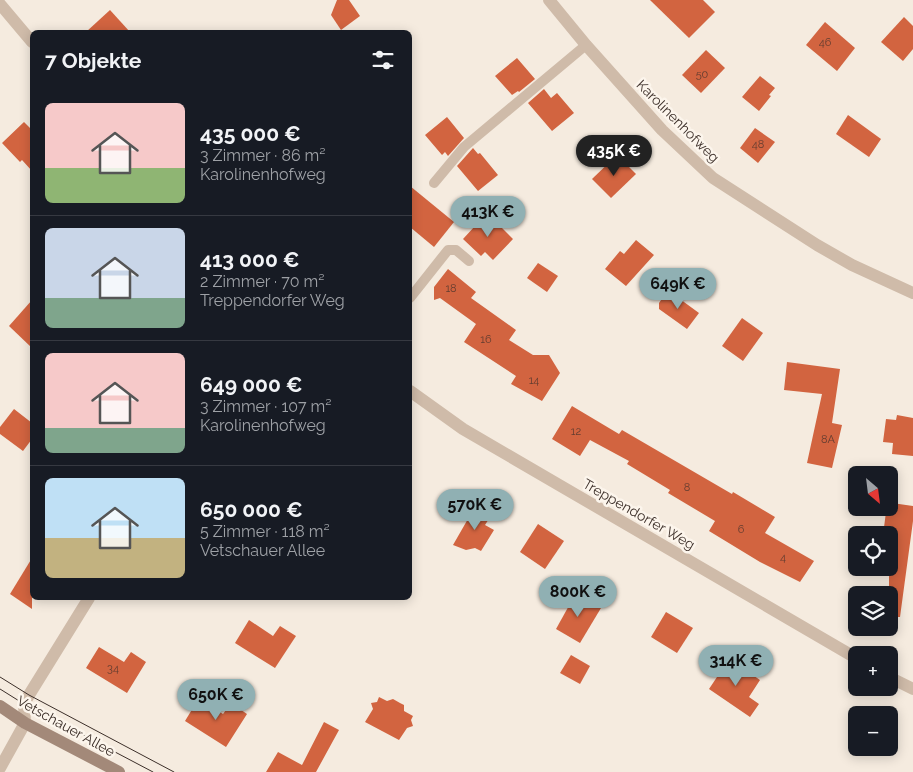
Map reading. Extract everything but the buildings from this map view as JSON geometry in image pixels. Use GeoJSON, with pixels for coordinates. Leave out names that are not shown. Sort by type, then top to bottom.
{"type":"FeatureCollection","features":[{"type":"Feature","properties":{"kind":"street","name":"Karolinenhofweg"},"geometry":{"type":"LineString","coordinates":[[549,0],[586,45],[662,130],[713,178],[814,244],[852,265],[913,294]]}},
{"type":"Feature","properties":{"kind":"street"},"geometry":{"type":"LineString","coordinates":[[0,4],[30,40]]}},
{"type":"Feature","properties":{"kind":"street","name":"Treppendorfer Weg"},"geometry":{"type":"LineString","coordinates":[[412,392],[463,429],[848,653]]}},
{"type":"Feature","properties":{"kind":"street"},"geometry":{"type":"LineString","coordinates":[[0,768],[25,723],[24,704],[29,694],[88,600]]}},
{"type":"Feature","properties":{"kind":"street"},"geometry":{"type":"LineString","coordinates":[[898,682],[913,689]]}},
{"type":"Feature","properties":{"kind":"street","name":"Vetschauer Allee"},"geometry":{"type":"LineString","coordinates":[[0,706],[25,723],[119,772]]}},
{"type":"Feature","properties":{"kind":"lane"},"geometry":{"type":"LineString","coordinates":[[434,183],[464,147],[586,45]]}},
{"type":"Feature","properties":{"kind":"lane"},"geometry":{"type":"LineString","coordinates":[[412,295],[448,250],[456,250],[469,261]]}},
{"type":"Feature","properties":{"kind":"tram line"},"geometry":{"type":"LineString","coordinates":[[0,677],[29,695],[174,772]]}},
{"type":"Feature","properties":{"kind":"tram line"},"geometry":{"type":"LineString","coordinates":[[0,689],[24,704],[153,772]]}}]}
